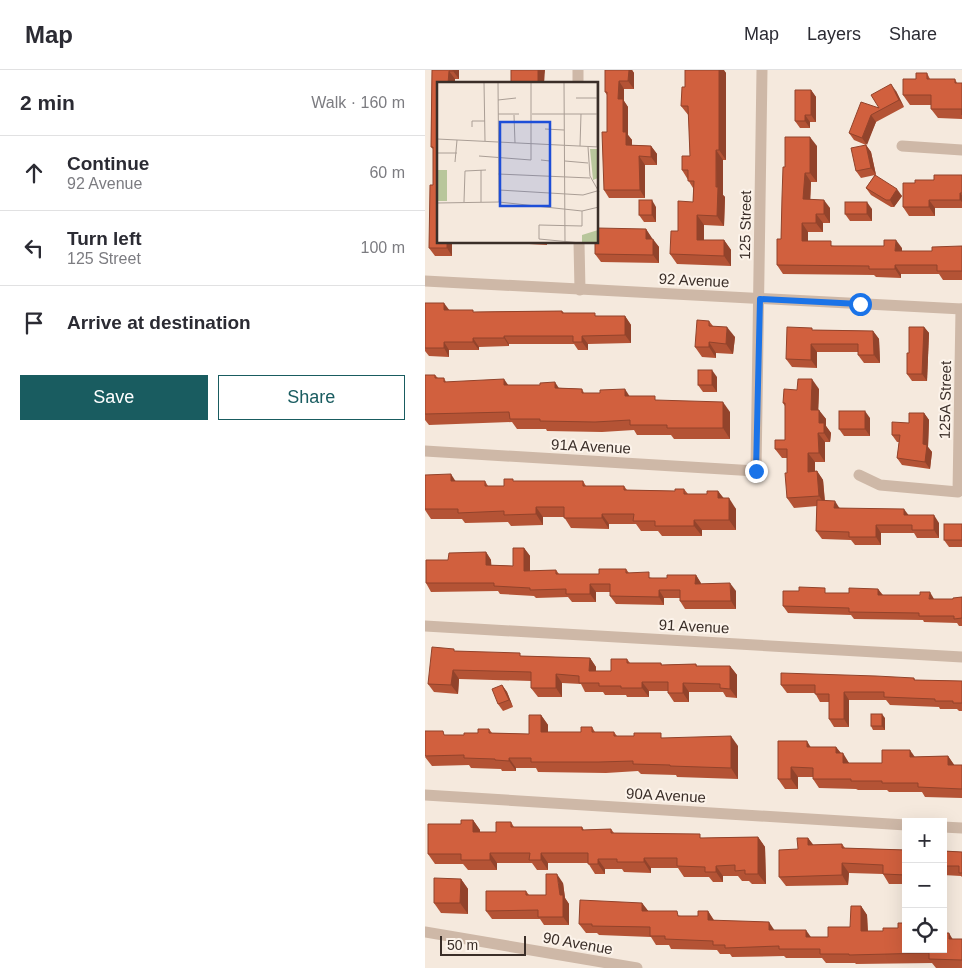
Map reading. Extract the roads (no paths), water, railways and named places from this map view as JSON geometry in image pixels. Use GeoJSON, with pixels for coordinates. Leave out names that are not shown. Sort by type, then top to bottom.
{"type":"FeatureCollection","features":[{"type":"Feature","properties":{"kind":"street","name":"125 Street"},"geometry":{"type":"LineString","coordinates":[[756,471],[762,70]]}},
{"type":"Feature","properties":{"kind":"street"},"geometry":{"type":"LineString","coordinates":[[902,146],[962,150]]}},
{"type":"Feature","properties":{"kind":"street"},"geometry":{"type":"LineString","coordinates":[[579,244],[580,290]]}},
{"type":"Feature","properties":{"kind":"street","name":"92 Avenue"},"geometry":{"type":"LineString","coordinates":[[425,281],[962,309]]}},
{"type":"Feature","properties":{"kind":"street","name":"125A Street"},"geometry":{"type":"LineString","coordinates":[[859,475],[880,485],[958,492],[962,309]]}},
{"type":"Feature","properties":{"kind":"street","name":"91A Avenue"},"geometry":{"type":"LineString","coordinates":[[425,451],[756,471]]}},
{"type":"Feature","properties":{"kind":"street","name":"91 Avenue"},"geometry":{"type":"LineString","coordinates":[[425,626],[962,657]]}},
{"type":"Feature","properties":{"kind":"street","name":"90A Avenue"},"geometry":{"type":"LineString","coordinates":[[425,795],[902,825]]}},
{"type":"Feature","properties":{"kind":"street"},"geometry":{"type":"LineString","coordinates":[[947,827],[962,828]]}},
{"type":"Feature","properties":{"kind":"street","name":"90 Avenue"},"geometry":{"type":"LineString","coordinates":[[425,932],[637,968]]}}]}
